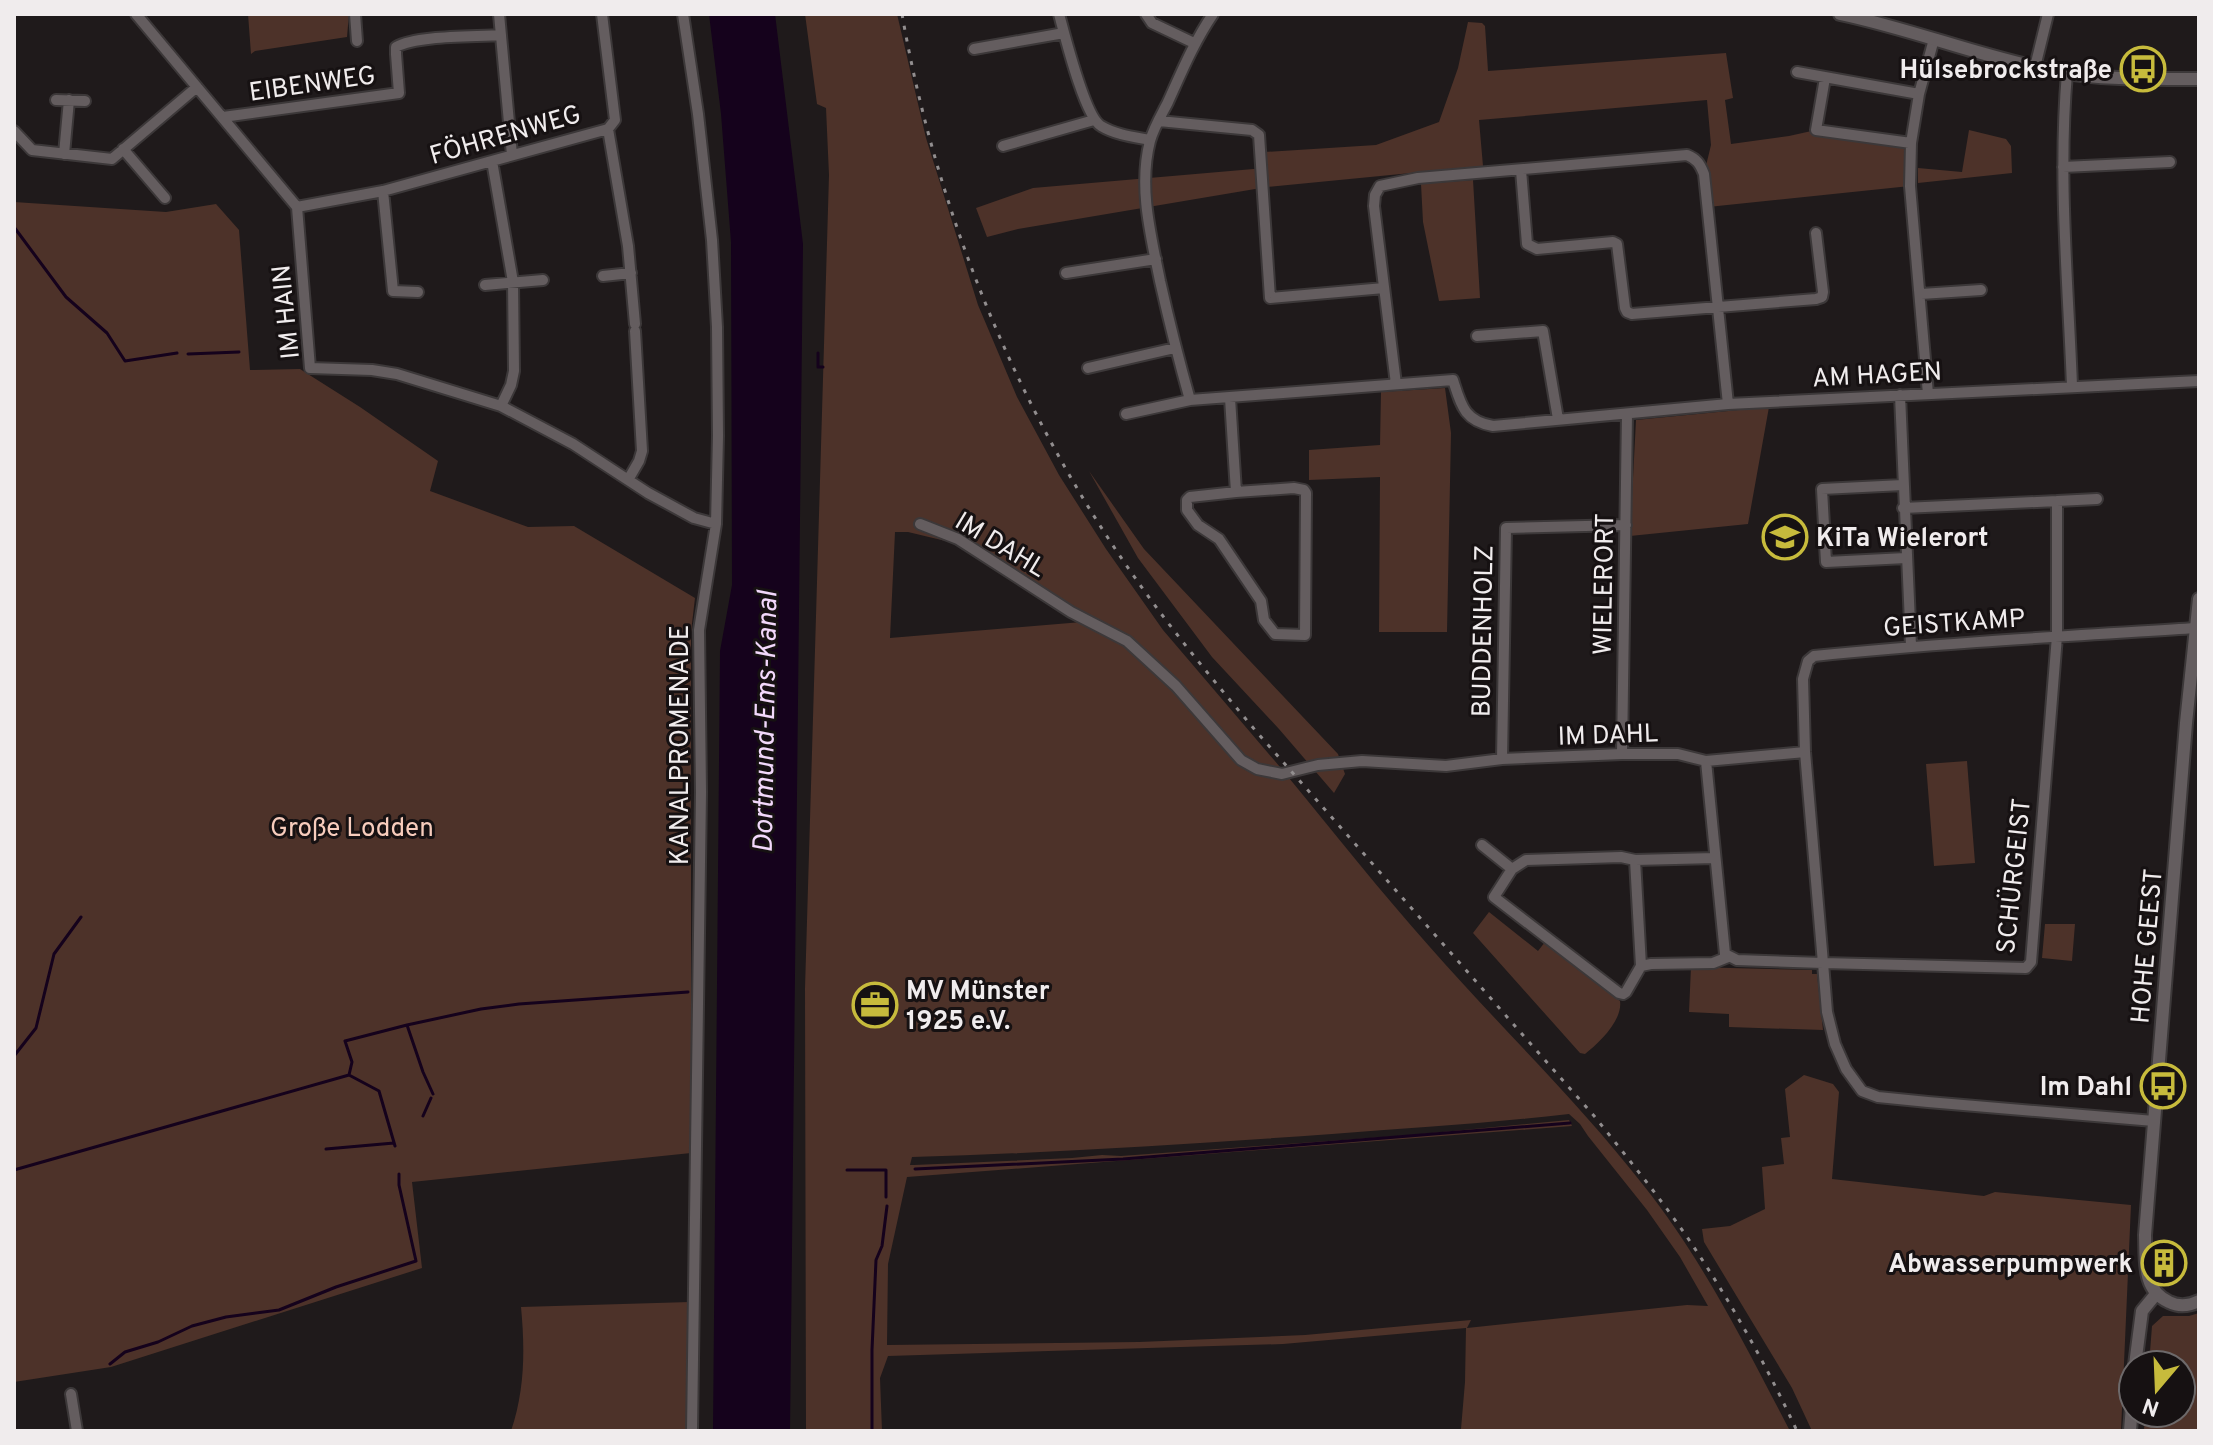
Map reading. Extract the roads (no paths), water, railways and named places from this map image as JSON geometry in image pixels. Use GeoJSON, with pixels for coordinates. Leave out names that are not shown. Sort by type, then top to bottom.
{"type":"FeatureCollection","features":[{"type":"Feature","properties":{"kind":"street"},"geometry":{"type":"LineString","coordinates":[[136,14],[297,207]]}},
{"type":"Feature","properties":{"kind":"street"},"geometry":{"type":"LineString","coordinates":[[355,14],[357,41]]}},
{"type":"Feature","properties":{"kind":"street"},"geometry":{"type":"LineString","coordinates":[[499,14],[512,155]]}},
{"type":"Feature","properties":{"kind":"street","name":"FÖHRENWEG"},"geometry":{"type":"LineString","coordinates":[[297,207],[383,191],[608,129],[615,120],[602,14]]}},
{"type":"Feature","properties":{"kind":"street","name":"KANALPROMENADE"},"geometry":{"type":"LineString","coordinates":[[683,14],[712,240],[718,436],[716,524],[699,630],[701,792],[692,1431]]}},
{"type":"Feature","properties":{"kind":"street"},"geometry":{"type":"LineString","coordinates":[[1059,14],[1094,120],[1115,132],[1150,140]]}},
{"type":"Feature","properties":{"kind":"street"},"geometry":{"type":"LineString","coordinates":[[1146,14],[1152,23],[1194,43]]}},
{"type":"Feature","properties":{"kind":"street"},"geometry":{"type":"LineString","coordinates":[[1190,400],[1156,259],[1146,200],[1146,167],[1150,140],[1194,43],[1213,14]]}},
{"type":"Feature","properties":{"kind":"street"},"geometry":{"type":"LineString","coordinates":[[1840,14],[1879,18],[1934,39],[2067,73],[2199,79]]}},
{"type":"Feature","properties":{"kind":"street"},"geometry":{"type":"LineString","coordinates":[[2035,67],[2048,14]]}},
{"type":"Feature","properties":{"kind":"street"},"geometry":{"type":"LineString","coordinates":[[974,49],[1064,33]]}},
{"type":"Feature","properties":{"kind":"street","name":"EIBENWEG"},"geometry":{"type":"LineString","coordinates":[[223,117],[399,93],[396,54],[399,44],[414,40],[501,35]]}},
{"type":"Feature","properties":{"kind":"street"},"geometry":{"type":"LineString","coordinates":[[1928,394],[1910,186],[1911,143],[1919,94],[1934,39]]}},
{"type":"Feature","properties":{"kind":"street"},"geometry":{"type":"LineString","coordinates":[[1797,72],[1919,94]]}},
{"type":"Feature","properties":{"kind":"street"},"geometry":{"type":"LineString","coordinates":[[2067,73],[2063,167],[2072,386]]}},
{"type":"Feature","properties":{"kind":"street"},"geometry":{"type":"LineString","coordinates":[[1825,78],[1816,130],[1911,143]]}},
{"type":"Feature","properties":{"kind":"street"},"geometry":{"type":"LineString","coordinates":[[14,131],[32,150],[112,159],[197,87]]}},
{"type":"Feature","properties":{"kind":"street"},"geometry":{"type":"LineString","coordinates":[[56,100],[85,101]]}},
{"type":"Feature","properties":{"kind":"street"},"geometry":{"type":"LineString","coordinates":[[64,154],[69,100]]}},
{"type":"Feature","properties":{"kind":"street"},"geometry":{"type":"LineString","coordinates":[[1003,146],[1094,120]]}},
{"type":"Feature","properties":{"kind":"street"},"geometry":{"type":"LineString","coordinates":[[1159,121],[1252,130],[1259,135],[1270,298],[1384,288]]}},
{"type":"Feature","properties":{"kind":"street"},"geometry":{"type":"LineString","coordinates":[[608,129],[631,273],[635,327],[642,451],[628,480]]}},
{"type":"Feature","properties":{"kind":"street"},"geometry":{"type":"LineString","coordinates":[[123,149],[165,198]]}},
{"type":"Feature","properties":{"kind":"street"},"geometry":{"type":"LineString","coordinates":[[1396,384],[1374,206],[1380,186],[1418,178],[1687,155],[1695,158],[1704,174],[1728,404]]}},
{"type":"Feature","properties":{"kind":"street"},"geometry":{"type":"LineString","coordinates":[[492,161],[513,282],[514,371],[501,406]]}},
{"type":"Feature","properties":{"kind":"street"},"geometry":{"type":"LineString","coordinates":[[2063,167],[2170,162]]}},
{"type":"Feature","properties":{"kind":"street"},"geometry":{"type":"LineString","coordinates":[[1521,170],[1527,244],[1537,249],[1617,244],[1627,312],[1632,314],[1822,297],[1816,233]]}},
{"type":"Feature","properties":{"kind":"street"},"geometry":{"type":"LineString","coordinates":[[383,191],[393,291],[418,292]]}},
{"type":"Feature","properties":{"kind":"street","name":"IM HAIN"},"geometry":{"type":"LineString","coordinates":[[297,207],[310,368],[397,374],[501,406],[573,444],[648,493],[694,518],[716,524]]}},
{"type":"Feature","properties":{"kind":"street"},"geometry":{"type":"LineString","coordinates":[[1066,273],[1156,259]]}},
{"type":"Feature","properties":{"kind":"street"},"geometry":{"type":"LineString","coordinates":[[603,276],[631,273]]}},
{"type":"Feature","properties":{"kind":"street"},"geometry":{"type":"LineString","coordinates":[[485,285],[543,280]]}},
{"type":"Feature","properties":{"kind":"street"},"geometry":{"type":"LineString","coordinates":[[1921,294],[1981,290]]}},
{"type":"Feature","properties":{"kind":"street"},"geometry":{"type":"LineString","coordinates":[[1477,336],[1543,331],[1558,419]]}},
{"type":"Feature","properties":{"kind":"street"},"geometry":{"type":"LineString","coordinates":[[1088,368],[1175,348]]}},
{"type":"Feature","properties":{"kind":"street","name":"AM HAGEN"},"geometry":{"type":"LineString","coordinates":[[1126,414],[1190,400],[1453,380],[1463,410],[1483,424],[1493,426],[1728,404],[2199,381]]}},
{"type":"Feature","properties":{"kind":"street"},"geometry":{"type":"LineString","coordinates":[[1900,395],[1911,646]]}},
{"type":"Feature","properties":{"kind":"street"},"geometry":{"type":"LineString","coordinates":[[1230,398],[1236,492]]}},
{"type":"Feature","properties":{"kind":"street","name":"WIELERORT"},"geometry":{"type":"LineString","coordinates":[[1622,754],[1627,414]]}},
{"type":"Feature","properties":{"kind":"street"},"geometry":{"type":"LineString","coordinates":[[1903,485],[1822,489],[1826,562],[1906,558]]}},
{"type":"Feature","properties":{"kind":"street"},"geometry":{"type":"LineString","coordinates":[[1294,488],[1306,493],[1305,635],[1275,634],[1264,620],[1261,601],[1219,539],[1198,525],[1187,510],[1190,497],[1236,492],[1294,488]]}},
{"type":"Feature","properties":{"kind":"street"},"geometry":{"type":"LineString","coordinates":[[1903,508],[2097,499]]}},
{"type":"Feature","properties":{"kind":"street"},"geometry":{"type":"LineString","coordinates":[[2057,501],[2057,636]]}},
{"type":"Feature","properties":{"kind":"street","name":"IM DAHL"},"geometry":{"type":"LineString","coordinates":[[920,524],[958,539],[1071,612],[1127,641],[1176,686],[1241,760],[1257,769],[1282,774],[1318,765],[1362,761],[1446,766],[1502,759],[1622,754],[1678,754],[1706,761]]}},
{"type":"Feature","properties":{"kind":"street","name":"BUDDENHOLZ"},"geometry":{"type":"LineString","coordinates":[[1502,759],[1506,528],[1626,525]]}},
{"type":"Feature","properties":{"kind":"street","name":"HOHE GEEST"},"geometry":{"type":"LineString","coordinates":[[2158,1296],[2147,1276],[2145,1235],[2186,723],[2199,599]]}},
{"type":"Feature","properties":{"kind":"street","name":"GEISTKAMP"},"geometry":{"type":"LineString","coordinates":[[1823,963],[1805,752],[1803,679],[1808,661],[1814,656],[1911,646],[2196,628]]}},
{"type":"Feature","properties":{"kind":"street","name":"SCHÜRGEIST"},"geometry":{"type":"LineString","coordinates":[[1823,963],[2029,966],[2057,636]]}},
{"type":"Feature","properties":{"kind":"street"},"geometry":{"type":"LineString","coordinates":[[1728,957],[1724,950],[1706,761],[1805,752]]}},
{"type":"Feature","properties":{"kind":"street"},"geometry":{"type":"LineString","coordinates":[[1482,845],[1512,869]]}},
{"type":"Feature","properties":{"kind":"street"},"geometry":{"type":"LineString","coordinates":[[1635,860],[1641,966],[1623,994],[1494,897],[1512,869],[1526,860],[1715,858]]}},
{"type":"Feature","properties":{"kind":"street"},"geometry":{"type":"LineString","coordinates":[[1641,966],[1713,963],[1728,957],[1737,960],[1823,963],[1827,1012],[1835,1044],[1846,1069],[1862,1091],[1878,1097],[2154,1121]]}},
{"type":"Feature","properties":{"kind":"street"},"geometry":{"type":"LineString","coordinates":[[2137,1349],[2142,1311],[2158,1296],[2180,1306],[2199,1301]]}},
{"type":"Feature","properties":{"kind":"street"},"geometry":{"type":"LineString","coordinates":[[71,1394],[77,1431]]}},
{"type":"Feature","properties":{"kind":"water","name":"Dortmund-Ems-Kanal"},"geometry":{"type":"Polygon","coordinates":[[[709,14],[775,14],[803,244],[790,1431],[713,1431],[720,651],[732,585],[731,242],[709,14]]]}},
{"type":"Feature","properties":{"kind":"waterway"},"geometry":{"type":"LineString","coordinates":[[14,227],[66,297],[107,333],[125,361],[177,353]]}},
{"type":"Feature","properties":{"kind":"waterway"},"geometry":{"type":"LineString","coordinates":[[188,354],[239,352]]}},
{"type":"Feature","properties":{"kind":"waterway"},"geometry":{"type":"LineString","coordinates":[[818,353],[818,367],[823,367]]}},
{"type":"Feature","properties":{"kind":"waterway"},"geometry":{"type":"LineString","coordinates":[[14,1056],[36,1028],[54,954],[81,917]]}},
{"type":"Feature","properties":{"kind":"waterway"},"geometry":{"type":"LineString","coordinates":[[407,1025],[519,1004],[688,992]]}},
{"type":"Feature","properties":{"kind":"waterway"},"geometry":{"type":"LineString","coordinates":[[395,1146],[379,1091],[349,1075],[352,1062],[345,1041],[407,1025],[433,1094]]}},
{"type":"Feature","properties":{"kind":"waterway"},"geometry":{"type":"LineString","coordinates":[[14,1170],[349,1075]]}},
{"type":"Feature","properties":{"kind":"waterway"},"geometry":{"type":"LineString","coordinates":[[423,1116],[431,1098]]}},
{"type":"Feature","properties":{"kind":"waterway"},"geometry":{"type":"LineString","coordinates":[[915,1169],[1123,1159],[1570,1123]]}},
{"type":"Feature","properties":{"kind":"waterway"},"geometry":{"type":"LineString","coordinates":[[326,1149],[394,1143]]}},
{"type":"Feature","properties":{"kind":"waterway"},"geometry":{"type":"LineString","coordinates":[[847,1170],[886,1170],[886,1197]]}},
{"type":"Feature","properties":{"kind":"waterway"},"geometry":{"type":"LineString","coordinates":[[110,1364],[125,1352],[158,1342],[192,1326],[226,1317],[279,1310],[336,1287],[416,1261],[399,1174]]}},
{"type":"Feature","properties":{"kind":"waterway"},"geometry":{"type":"LineString","coordinates":[[872,1431],[876,1260],[882,1246],[887,1206]]}},
{"type":"Feature","properties":{"kind":"railway"},"geometry":{"type":"LineString","coordinates":[[902,14],[917,89],[937,164],[988,311],[1020,382],[1095,518],[1152,601],[1224,693],[1595,1117],[1652,1190],[1685,1234],[1731,1306],[1797,1431]]}},
{"type":"Feature","properties":{"kind":"place","name":"Hülsebrockstraße"},"geometry":{"type":"Point","coordinates":[2143,69]}},
{"type":"Feature","properties":{"kind":"place","name":"KiTa Wielerort"},"geometry":{"type":"Point","coordinates":[1785,537]}},
{"type":"Feature","properties":{"kind":"place","name":"MV Münster 1925 e.V."},"geometry":{"type":"Point","coordinates":[875,1005]}},
{"type":"Feature","properties":{"kind":"place","name":"Im Dahl"},"geometry":{"type":"Point","coordinates":[2163,1086]}},
{"type":"Feature","properties":{"kind":"place","name":"Abwasserpumpwerk"},"geometry":{"type":"Point","coordinates":[2164,1263]}},
{"type":"Feature","properties":{"kind":"park label","name":"Große Lodden"},"geometry":{"type":"Point","coordinates":[352,827]}}]}
